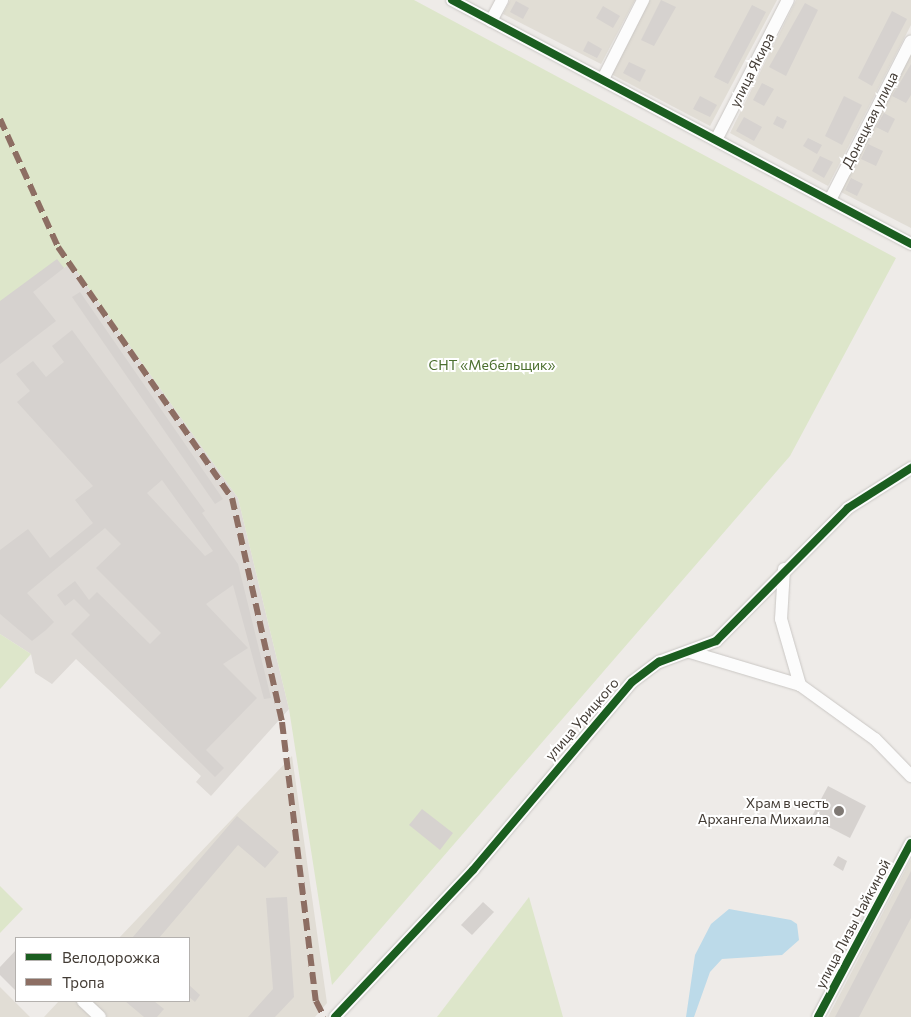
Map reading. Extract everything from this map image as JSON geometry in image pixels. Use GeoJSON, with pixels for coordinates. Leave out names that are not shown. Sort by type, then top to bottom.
{"type":"FeatureCollection","features":[{"type":"Feature","properties":{"kind":"street"},"geometry":{"type":"LineString","coordinates":[[452,0],[911,244]]}},
{"type":"Feature","properties":{"kind":"street"},"geometry":{"type":"LineString","coordinates":[[491,21],[502,0]]}},
{"type":"Feature","properties":{"kind":"street"},"geometry":{"type":"LineString","coordinates":[[603,79],[643,0]]}},
{"type":"Feature","properties":{"kind":"street","name":"улица Якира"},"geometry":{"type":"LineString","coordinates":[[716,140],[788,0]]}},
{"type":"Feature","properties":{"kind":"street","name":"Донецкая улица"},"geometry":{"type":"LineString","coordinates":[[830,200],[911,41]]}},
{"type":"Feature","properties":{"kind":"street","name":"улица Урицкого"},"geometry":{"type":"LineString","coordinates":[[335,1017],[473,870],[632,682],[659,662],[716,641],[784,569],[848,508],[911,468]]}},
{"type":"Feature","properties":{"kind":"street"},"geometry":{"type":"LineString","coordinates":[[784,569],[781,619],[800,684]]}},
{"type":"Feature","properties":{"kind":"street"},"geometry":{"type":"LineString","coordinates":[[690,652],[800,684],[875,740],[911,776]]}},
{"type":"Feature","properties":{"kind":"street","name":"улица Лизы Чайкиной"},"geometry":{"type":"LineString","coordinates":[[818,1017],[911,843]]}},
{"type":"Feature","properties":{"kind":"street"},"geometry":{"type":"LineString","coordinates":[[84,1002],[100,1017]]}},
{"type":"Feature","properties":{"kind":"shaded area"},"geometry":{"type":"Polygon","coordinates":[[[510,0],[635,0],[601,64],[503,14],[510,0]]]}},
{"type":"Feature","properties":{"kind":"shaded area"},"geometry":{"type":"Polygon","coordinates":[[[650,0],[777,0],[710,126],[611,74],[650,0]]]}},
{"type":"Feature","properties":{"kind":"shaded area"},"geometry":{"type":"Polygon","coordinates":[[[796,0],[911,0],[911,25],[828,186],[730,133],[796,0]]]}},
{"type":"Feature","properties":{"kind":"shaded area"},"geometry":{"type":"Polygon","coordinates":[[[911,50],[911,228],[839,191],[911,50]]]}},
{"type":"Feature","properties":{"kind":"shaded area"},"geometry":{"type":"Polygon","coordinates":[[[71,263],[238,498],[289,709],[211,796],[196,782],[201,776],[76,659],[52,684],[35,673],[31,654],[0,634],[0,312],[71,263]]]}},
{"type":"Feature","properties":{"kind":"shaded area"},"geometry":{"type":"Polygon","coordinates":[[[292,756],[327,1003],[315,1017],[44,1017],[58,1002],[190,1002],[190,937],[120,937],[292,756]]]}},
{"type":"Feature","properties":{"kind":"shaded area"},"geometry":{"type":"Polygon","coordinates":[[[911,859],[911,1017],[828,1017],[911,859]]]}},
{"type":"Feature","properties":{"kind":"shaded area"},"geometry":{"type":"Polygon","coordinates":[[[0,987],[30,1017],[0,1017],[0,987]]]}},
{"type":"Feature","properties":{"kind":"green space","name":"СНТ «Мебельщик»"},"geometry":{"type":"Polygon","coordinates":[[[0,0],[414,0],[896,258],[790,456],[332,985],[289,709],[238,498],[71,263],[0,312],[0,0]]]}},
{"type":"Feature","properties":{"kind":"green space"},"geometry":{"type":"Polygon","coordinates":[[[0,634],[31,654],[0,689],[0,634]]]}},
{"type":"Feature","properties":{"kind":"green space"},"geometry":{"type":"Polygon","coordinates":[[[0,886],[23,909],[0,933],[0,886]]]}},
{"type":"Feature","properties":{"kind":"green space"},"geometry":{"type":"Polygon","coordinates":[[[529,897],[563,1017],[437,1017],[529,897]]]}},
{"type":"Feature","properties":{"kind":"water"},"geometry":{"type":"Polygon","coordinates":[[[729,909],[791,920],[797,924],[799,940],[782,955],[722,959],[710,972],[694,1017],[686,1017],[695,955],[711,924],[729,909]]]}},
{"type":"Feature","properties":{"kind":"building"},"geometry":{"type":"Polygon","coordinates":[[[661,0],[676,7],[654,46],[641,40],[661,0]]]}},
{"type":"Feature","properties":{"kind":"building"},"geometry":{"type":"Polygon","coordinates":[[[516,1],[529,8],[523,19],[510,12],[516,1]]]}},
{"type":"Feature","properties":{"kind":"building"},"geometry":{"type":"Polygon","coordinates":[[[805,3],[818,10],[786,76],[769,67],[805,3]]]}},
{"type":"Feature","properties":{"kind":"building"},"geometry":{"type":"Polygon","coordinates":[[[752,5],[766,12],[728,84],[714,77],[752,5]]]}},
{"type":"Feature","properties":{"kind":"building"},"geometry":{"type":"Polygon","coordinates":[[[603,6],[620,16],[613,28],[596,18],[603,6]]]}},
{"type":"Feature","properties":{"kind":"building"},"geometry":{"type":"Polygon","coordinates":[[[892,11],[907,19],[872,86],[858,78],[892,11]]]}},
{"type":"Feature","properties":{"kind":"building"},"geometry":{"type":"Polygon","coordinates":[[[588,41],[602,49],[597,58],[583,51],[588,41]]]}},
{"type":"Feature","properties":{"kind":"building"},"geometry":{"type":"Polygon","coordinates":[[[629,62],[646,70],[640,82],[623,73],[629,62]]]}},
{"type":"Feature","properties":{"kind":"building"},"geometry":{"type":"Polygon","coordinates":[[[911,64],[911,95],[906,103],[892,96],[911,64]]]}},
{"type":"Feature","properties":{"kind":"building"},"geometry":{"type":"Polygon","coordinates":[[[762,83],[774,89],[764,106],[753,100],[762,83]]]}},
{"type":"Feature","properties":{"kind":"building"},"geometry":{"type":"Polygon","coordinates":[[[700,96],[717,105],[710,117],[693,109],[700,96]]]}},
{"type":"Feature","properties":{"kind":"building"},"geometry":{"type":"Polygon","coordinates":[[[844,96],[862,105],[842,145],[825,136],[844,96]]]}},
{"type":"Feature","properties":{"kind":"building"},"geometry":{"type":"Polygon","coordinates":[[[884,113],[895,119],[888,133],[876,127],[884,113]]]}},
{"type":"Feature","properties":{"kind":"building"},"geometry":{"type":"Polygon","coordinates":[[[777,116],[787,121],[783,129],[773,124],[777,116]]]}},
{"type":"Feature","properties":{"kind":"building"},"geometry":{"type":"Polygon","coordinates":[[[744,117],[762,127],[754,141],[736,131],[744,117]]]}},
{"type":"Feature","properties":{"kind":"building"},"geometry":{"type":"Polygon","coordinates":[[[808,138],[822,145],[817,154],[803,146],[808,138]]]}},
{"type":"Feature","properties":{"kind":"building"},"geometry":{"type":"Polygon","coordinates":[[[868,144],[883,151],[876,166],[861,159],[868,144]]]}},
{"type":"Feature","properties":{"kind":"building"},"geometry":{"type":"Polygon","coordinates":[[[820,156],[833,162],[824,178],[812,171],[820,156]]]}},
{"type":"Feature","properties":{"kind":"building"},"geometry":{"type":"Polygon","coordinates":[[[851,178],[863,184],[857,196],[845,190],[851,178]]]}},
{"type":"Feature","properties":{"kind":"building"},"geometry":{"type":"Polygon","coordinates":[[[57,259],[64,268],[33,292],[56,321],[0,364],[0,301],[57,259]]]}},
{"type":"Feature","properties":{"kind":"building"},"geometry":{"type":"Polygon","coordinates":[[[80,292],[223,499],[215,504],[72,297],[80,292]]]}},
{"type":"Feature","properties":{"kind":"building"},"geometry":{"type":"Polygon","coordinates":[[[72,330],[205,511],[202,513],[238,564],[271,698],[264,699],[233,585],[206,604],[248,648],[223,664],[257,698],[206,750],[224,768],[215,777],[71,634],[90,615],[74,599],[65,606],[57,595],[75,581],[89,600],[97,592],[150,644],[161,633],[96,568],[121,544],[105,528],[27,593],[54,622],[46,630],[32,641],[0,614],[0,550],[28,529],[50,558],[93,523],[75,500],[93,486],[17,402],[30,391],[16,374],[33,361],[46,377],[64,362],[52,346],[72,330]],[[162,480],[147,493],[205,556],[213,551],[162,480]]]}},
{"type":"Feature","properties":{"kind":"building","name":"Храм в честь Архангела Михаила"},"geometry":{"type":"Polygon","coordinates":[[[828,786],[866,806],[850,838],[811,818],[828,786]]]}},
{"type":"Feature","properties":{"kind":"building"},"geometry":{"type":"Polygon","coordinates":[[[422,809],[453,833],[440,850],[409,825],[422,809]]]}},
{"type":"Feature","properties":{"kind":"building"},"geometry":{"type":"Polygon","coordinates":[[[237,816],[279,852],[265,868],[238,845],[160,937],[133,937],[237,816]]]}},
{"type":"Feature","properties":{"kind":"building"},"geometry":{"type":"Polygon","coordinates":[[[838,856],[847,861],[843,871],[833,865],[838,856]]]}},
{"type":"Feature","properties":{"kind":"building"},"geometry":{"type":"Polygon","coordinates":[[[911,871],[911,918],[859,1017],[835,1017],[911,871]]]}},
{"type":"Feature","properties":{"kind":"building"},"geometry":{"type":"Polygon","coordinates":[[[287,897],[294,997],[275,1017],[248,1017],[273,989],[266,898],[287,897]]]}},
{"type":"Feature","properties":{"kind":"building"},"geometry":{"type":"Polygon","coordinates":[[[483,902],[494,912],[472,935],[461,925],[483,902]]]}},
{"type":"Feature","properties":{"kind":"building"},"geometry":{"type":"Polygon","coordinates":[[[15,951],[15,990],[0,975],[0,967],[15,951]]]}},
{"type":"Feature","properties":{"kind":"building"},"geometry":{"type":"Polygon","coordinates":[[[190,986],[200,995],[195,1002],[190,998],[190,986]]]}},
{"type":"Feature","properties":{"kind":"building"},"geometry":{"type":"Polygon","coordinates":[[[126,1002],[155,1002],[164,1009],[157,1017],[144,1017],[126,1002]]]}},
{"type":"Feature","properties":{"kind":"marked path"},"geometry":{"type":"LineString","coordinates":[[0,119],[58,247],[232,498],[282,722],[316,1001],[324,1017]]}},
{"type":"Feature","properties":{"kind":"cycle path"},"geometry":{"type":"LineString","coordinates":[[452,0],[911,244]]}},
{"type":"Feature","properties":{"kind":"cycle path"},"geometry":{"type":"LineString","coordinates":[[335,1017],[473,870],[632,682],[659,662],[716,641],[848,508],[911,468]]}},
{"type":"Feature","properties":{"kind":"cycle path"},"geometry":{"type":"LineString","coordinates":[[818,1017],[911,843]]}},
{"type":"Feature","properties":{"kind":"place","name":"Храм в честь Архангела Михаила"},"geometry":{"type":"Point","coordinates":[839,811]}}]}
